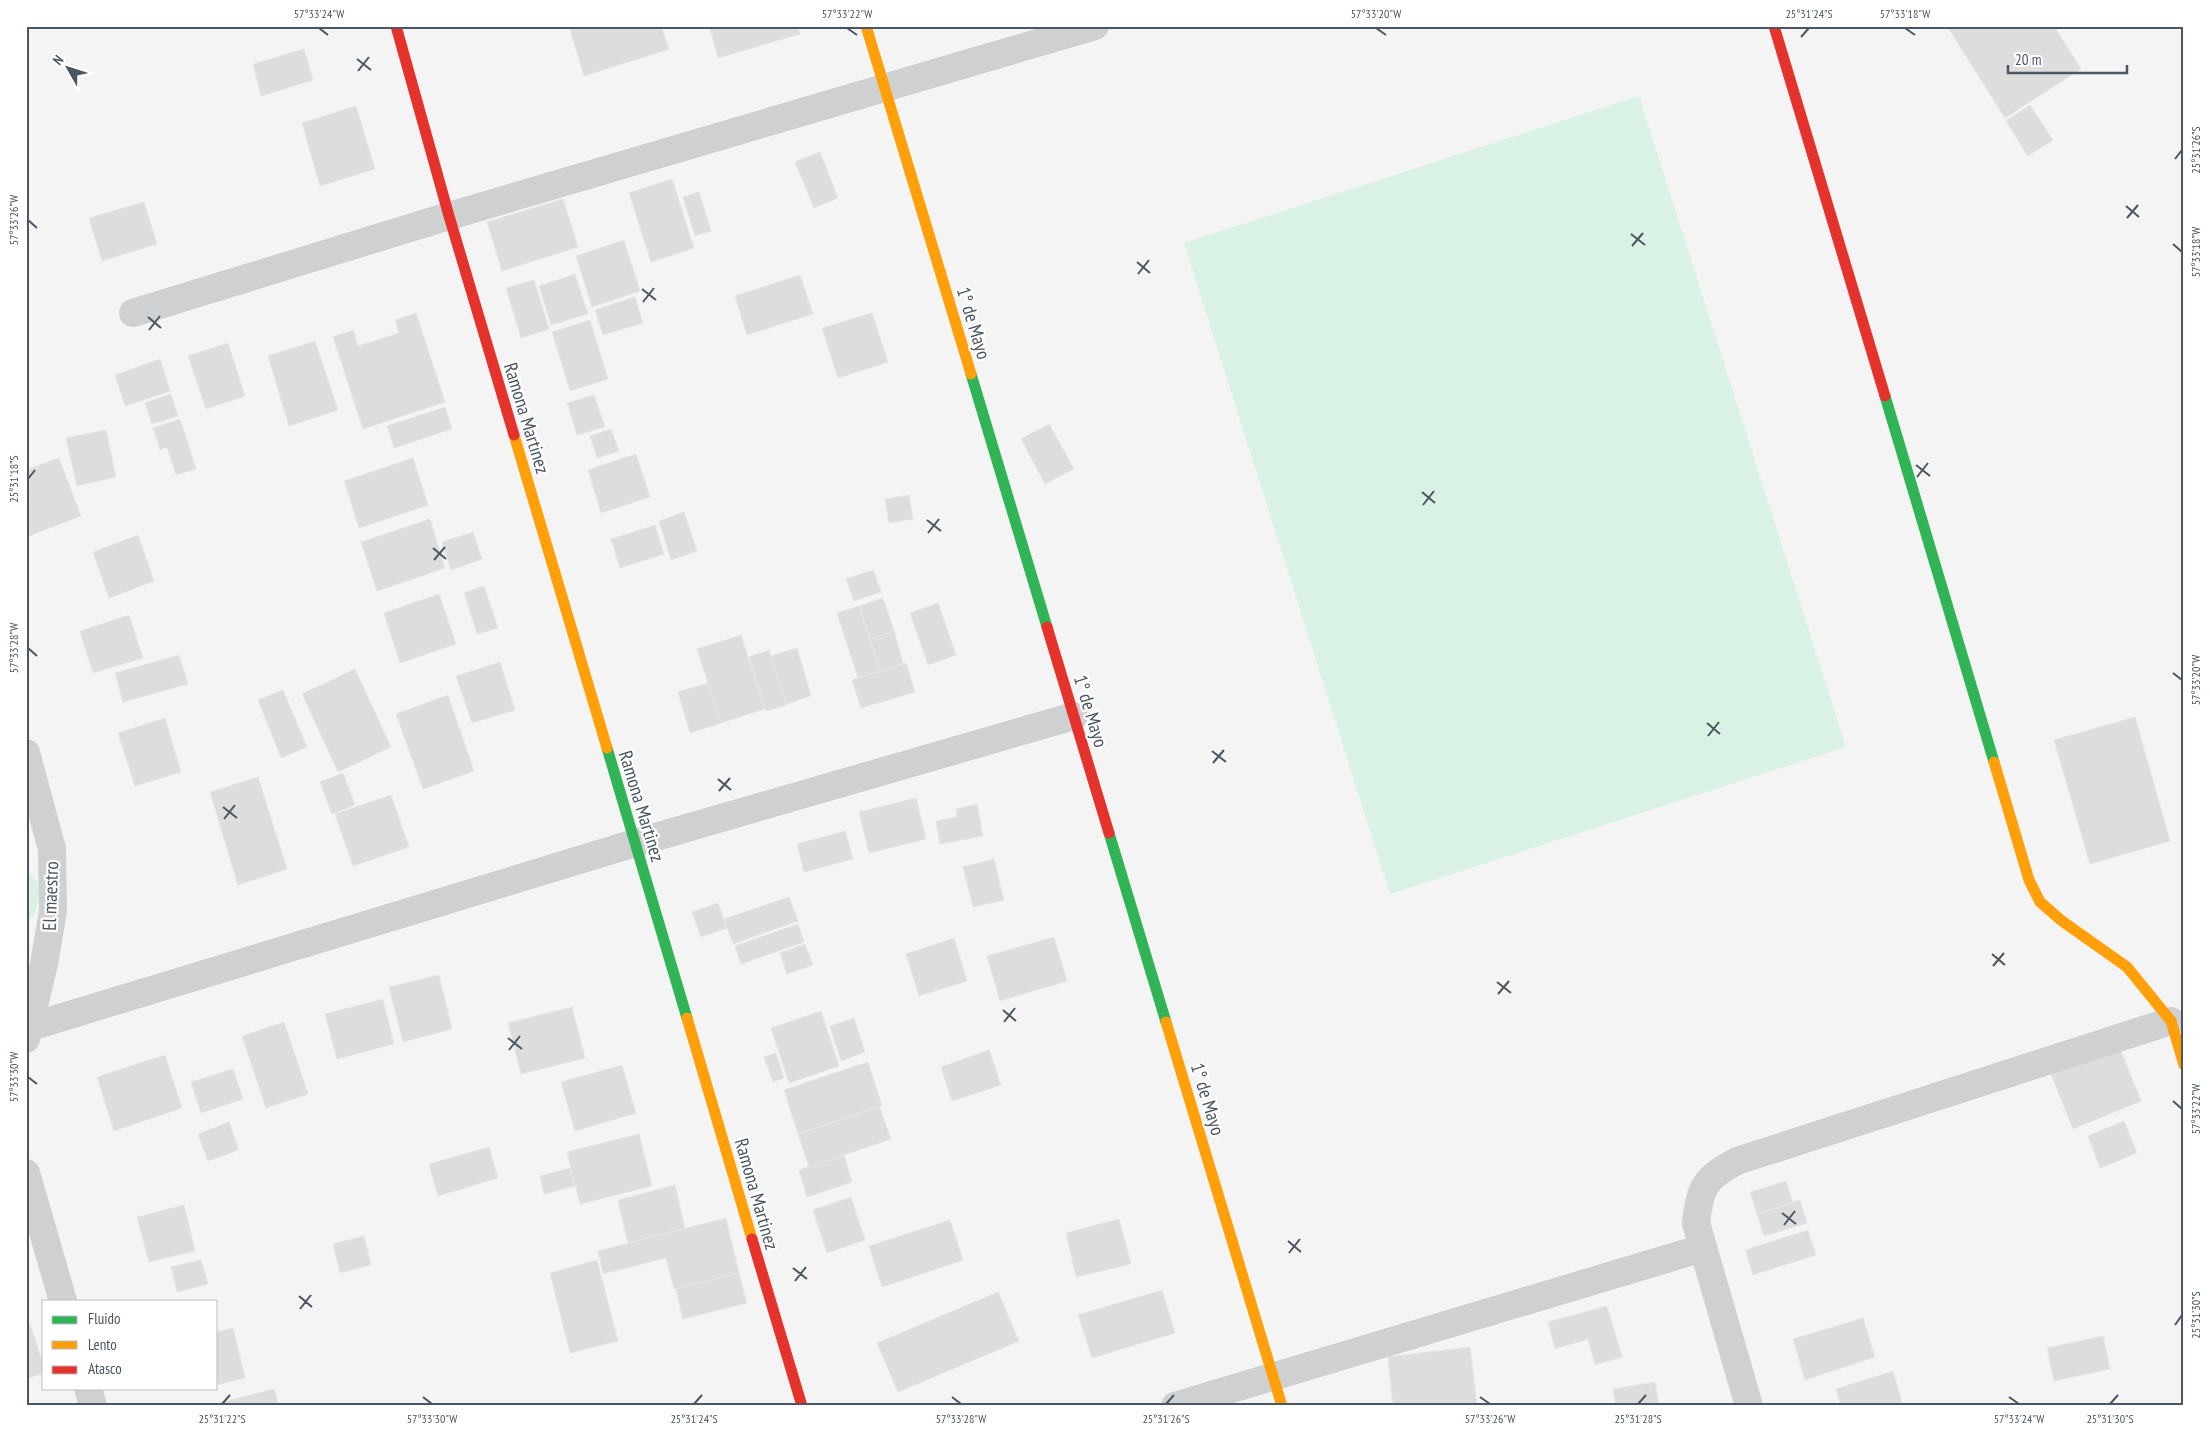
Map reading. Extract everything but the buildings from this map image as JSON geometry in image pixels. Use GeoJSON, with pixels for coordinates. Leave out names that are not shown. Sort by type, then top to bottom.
{"type":"FeatureCollection","features":[{"type":"Feature","properties":{"kind":"street","name":"Ramona Martinez"},"geometry":{"type":"LineString","coordinates":[[396,26],[449,216],[802,1406]]}},
{"type":"Feature","properties":{"kind":"street","name":"1° de Mayo"},"geometry":{"type":"LineString","coordinates":[[866,26],[1282,1406]]}},
{"type":"Feature","properties":{"kind":"street"},"geometry":{"type":"LineString","coordinates":[[133,313],[449,216],[1095,26]]}},
{"type":"Feature","properties":{"kind":"street"},"geometry":{"type":"LineString","coordinates":[[1774,26],[2029,880],[2040,902],[2062,921],[2100,946],[2127,967],[2171,1021],[2184,1065]]}},
{"type":"Feature","properties":{"kind":"street"},"geometry":{"type":"LineString","coordinates":[[28,1033],[635,843],[1074,716]]}},
{"type":"Feature","properties":{"kind":"street","name":"El maestro"},"geometry":{"type":"LineString","coordinates":[[26,753],[52,849],[53,911],[28,1033]]}},
{"type":"Feature","properties":{"kind":"street"},"geometry":{"type":"LineString","coordinates":[[1749,1406],[1696,1223],[1699,1196],[1715,1173],[1737,1161],[2171,1021]]}},
{"type":"Feature","properties":{"kind":"street"},"geometry":{"type":"LineString","coordinates":[[26,1173],[63,1300]]}},
{"type":"Feature","properties":{"kind":"street"},"geometry":{"type":"LineString","coordinates":[[1175,1406],[1703,1248]]}},
{"type":"Feature","properties":{"kind":"street"},"geometry":{"type":"LineString","coordinates":[[89,1390],[93,1406]]}},
{"type":"Feature","properties":{"kind":"green space"},"geometry":{"type":"Polygon","coordinates":[[[1639,96],[1846,747],[1390,894],[1184,243],[1639,96]]]}},
{"type":"Feature","properties":{"kind":"green space"},"geometry":{"type":"Polygon","coordinates":[[[26,854],[28,872],[38,883],[40,893],[35,913],[26,925],[26,854]]]}},
{"type":"Feature","properties":{"kind":"traffic: fast"},"geometry":{"type":"LineString","coordinates":[[971,374],[1047,627]]}},
{"type":"Feature","properties":{"kind":"traffic: fast"},"geometry":{"type":"LineString","coordinates":[[1885,396],[1994,762]]}},
{"type":"Feature","properties":{"kind":"traffic: fast"},"geometry":{"type":"LineString","coordinates":[[607,748],[687,1018]]}},
{"type":"Feature","properties":{"kind":"traffic: fast"},"geometry":{"type":"LineString","coordinates":[[1109,833],[1166,1022]]}},
{"type":"Feature","properties":{"kind":"traffic: slow"},"geometry":{"type":"LineString","coordinates":[[866,26],[971,374]]}},
{"type":"Feature","properties":{"kind":"traffic: slow"},"geometry":{"type":"LineString","coordinates":[[514,435],[607,748]]}},
{"type":"Feature","properties":{"kind":"traffic: slow"},"geometry":{"type":"LineString","coordinates":[[1994,762],[2029,880],[2040,902],[2062,921],[2127,967],[2171,1021],[2184,1065]]}},
{"type":"Feature","properties":{"kind":"traffic: slow"},"geometry":{"type":"LineString","coordinates":[[687,1018],[752,1239]]}},
{"type":"Feature","properties":{"kind":"traffic: slow"},"geometry":{"type":"LineString","coordinates":[[1166,1022],[1282,1406]]}},
{"type":"Feature","properties":{"kind":"traffic: jam"},"geometry":{"type":"LineString","coordinates":[[396,26],[449,216],[514,435]]}},
{"type":"Feature","properties":{"kind":"traffic: jam"},"geometry":{"type":"LineString","coordinates":[[1774,26],[1885,396]]}},
{"type":"Feature","properties":{"kind":"traffic: jam"},"geometry":{"type":"LineString","coordinates":[[1047,627],[1109,833]]}},
{"type":"Feature","properties":{"kind":"traffic: jam"},"geometry":{"type":"LineString","coordinates":[[752,1239],[802,1406]]}}]}
